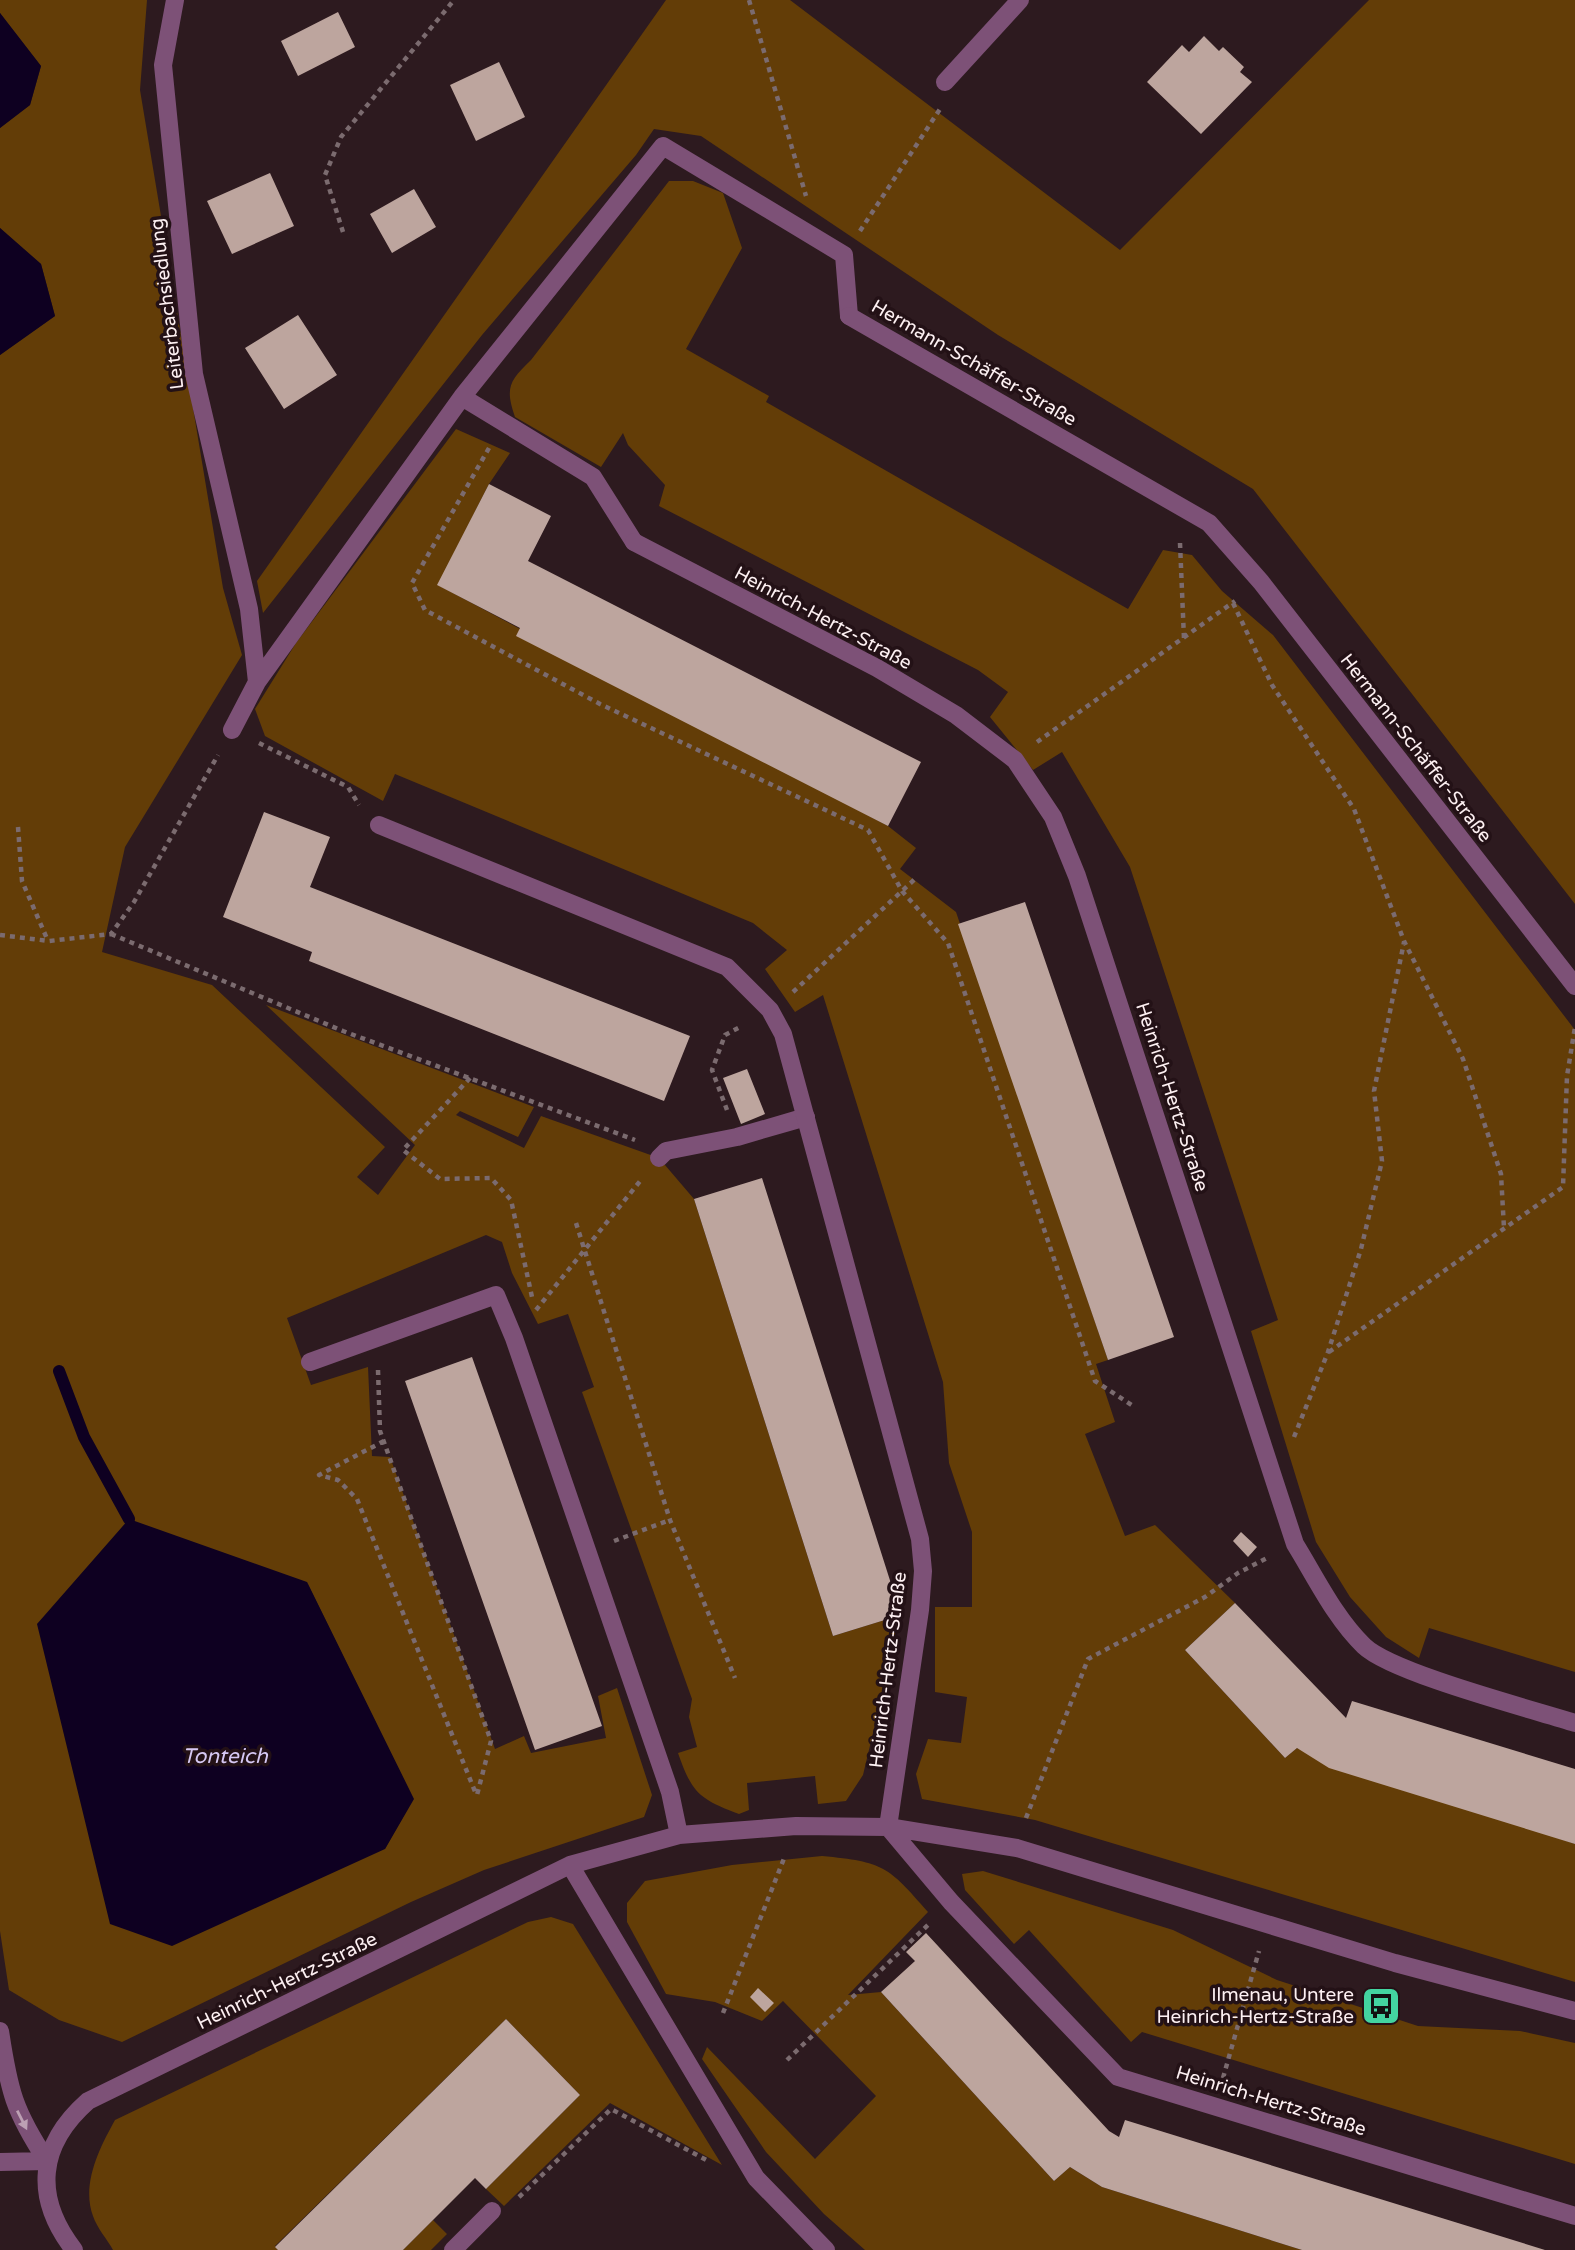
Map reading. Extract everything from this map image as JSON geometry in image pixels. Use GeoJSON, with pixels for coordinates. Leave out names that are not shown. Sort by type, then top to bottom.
{"type":"FeatureCollection","features":[{"type":"Feature","properties":{"kind":"street","name":"Leiterbachsiedlung"},"geometry":{"type":"LineString","coordinates":[[174,0],[163,65],[194,374],[249,609],[257,682]]}},
{"type":"Feature","properties":{"kind":"street"},"geometry":{"type":"LineString","coordinates":[[945,82],[1020,0]]}},
{"type":"Feature","properties":{"kind":"street"},"geometry":{"type":"LineString","coordinates":[[232,730],[257,682],[462,397],[663,146],[844,255]]}},
{"type":"Feature","properties":{"kind":"street","name":"Hermann-Schäffer-Straße"},"geometry":{"type":"LineString","coordinates":[[844,255],[849,316],[1209,523],[1261,582],[1575,986]]}},
{"type":"Feature","properties":{"kind":"street"},"geometry":{"type":"LineString","coordinates":[[462,397],[503,422]]}},
{"type":"Feature","properties":{"kind":"street","name":"Heinrich-Hertz-Straße"},"geometry":{"type":"LineString","coordinates":[[503,422],[593,478],[634,542],[877,668],[956,715],[1014,760],[1053,817],[1077,876],[1295,1544],[1338,1614],[1366,1648],[1401,1667],[1575,1723]]}},
{"type":"Feature","properties":{"kind":"street","name":"Heinrich-Hertz-Straße"},"geometry":{"type":"LineString","coordinates":[[379,825],[727,967],[770,1010],[783,1034],[920,1539],[923,1571],[920,1610],[888,1828],[951,1902],[1118,2077],[1575,2216]]}},
{"type":"Feature","properties":{"kind":"street"},"geometry":{"type":"LineString","coordinates":[[662,1155],[806,1117]]}},
{"type":"Feature","properties":{"kind":"street"},"geometry":{"type":"LineString","coordinates":[[310,1362],[496,1295],[670,1791],[679,1835]]}},
{"type":"Feature","properties":{"kind":"street","name":"Heinrich-Hertz-Straße"},"geometry":{"type":"LineString","coordinates":[[47,2161],[69,2118],[88,2101],[570,1865],[679,1835],[796,1826],[888,1828],[1017,1847],[1433,1974],[1575,2011]]}},
{"type":"Feature","properties":{"kind":"street"},"geometry":{"type":"LineString","coordinates":[[570,1865],[756,2178],[826,2250]]}},
{"type":"Feature","properties":{"kind":"street"},"geometry":{"type":"LineString","coordinates":[[0,2031],[8,2086],[21,2121],[47,2161],[49,2207],[74,2250]]}},
{"type":"Feature","properties":{"kind":"street"},"geometry":{"type":"LineString","coordinates":[[0,2162],[47,2161]]}},
{"type":"Feature","properties":{"kind":"street"},"geometry":{"type":"LineString","coordinates":[[453,2250],[492,2211]]}},
{"type":"Feature","properties":{"kind":"path"},"geometry":{"type":"LineString","coordinates":[[343,232],[324,175],[341,137],[454,0]]}},
{"type":"Feature","properties":{"kind":"path"},"geometry":{"type":"LineString","coordinates":[[749,0],[818,238]]}},
{"type":"Feature","properties":{"kind":"path"},"geometry":{"type":"LineString","coordinates":[[844,255],[945,102],[945,82]]}},
{"type":"Feature","properties":{"kind":"path"},"geometry":{"type":"LineString","coordinates":[[503,422],[412,583],[425,610],[600,704],[868,830],[902,891],[948,943],[1095,1381],[1133,1406]]}},
{"type":"Feature","properties":{"kind":"path"},"geometry":{"type":"LineString","coordinates":[[1179,504],[1184,640]]}},
{"type":"Feature","properties":{"kind":"path"},"geometry":{"type":"LineString","coordinates":[[1014,760],[1061,723],[1184,640],[1261,582]]}},
{"type":"Feature","properties":{"kind":"path"},"geometry":{"type":"LineString","coordinates":[[1233,603],[1272,685],[1354,808],[1404,941],[1463,1059],[1501,1174],[1504,1228]]}},
{"type":"Feature","properties":{"kind":"path"},"geometry":{"type":"LineString","coordinates":[[111,934],[134,902],[232,730],[348,787],[365,817],[379,825]]}},
{"type":"Feature","properties":{"kind":"path"},"geometry":{"type":"LineString","coordinates":[[18,827],[22,881],[49,941]]}},
{"type":"Feature","properties":{"kind":"path"},"geometry":{"type":"LineString","coordinates":[[737,1137],[712,1070],[725,1035],[770,1010],[916,878]]}},
{"type":"Feature","properties":{"kind":"path"},"geometry":{"type":"LineString","coordinates":[[0,934],[49,941],[111,934],[343,1031],[470,1078],[662,1155],[536,1311],[511,1200],[491,1178],[440,1179],[403,1150],[470,1078]]}},
{"type":"Feature","properties":{"kind":"path"},"geometry":{"type":"LineString","coordinates":[[1274,1484],[1328,1352],[1362,1250],[1382,1161],[1374,1091],[1404,941]]}},
{"type":"Feature","properties":{"kind":"path"},"geometry":{"type":"LineString","coordinates":[[1328,1352],[1563,1187],[1567,1076],[1575,1027]]}},
{"type":"Feature","properties":{"kind":"path"},"geometry":{"type":"LineString","coordinates":[[576,1223],[670,1520],[735,1678]]}},
{"type":"Feature","properties":{"kind":"path"},"geometry":{"type":"LineString","coordinates":[[376,1338],[380,1432],[384,1441],[491,1741],[477,1795],[357,1499],[338,1480],[318,1475],[384,1441]]}},
{"type":"Feature","properties":{"kind":"path"},"geometry":{"type":"LineString","coordinates":[[587,1552],[670,1520]]}},
{"type":"Feature","properties":{"kind":"path"},"geometry":{"type":"LineString","coordinates":[[1031,1801],[1087,1659],[1205,1597],[1238,1573]]}},
{"type":"Feature","properties":{"kind":"path"},"geometry":{"type":"LineString","coordinates":[[723,2013],[796,1826]]}},
{"type":"Feature","properties":{"kind":"path"},"geometry":{"type":"LineString","coordinates":[[787,2060],[951,1902]]}},
{"type":"Feature","properties":{"kind":"path"},"geometry":{"type":"LineString","coordinates":[[1215,2106],[1267,1924]]}},
{"type":"Feature","properties":{"kind":"path"},"geometry":{"type":"LineString","coordinates":[[492,2211],[506,2210],[611,2109],[732,2175],[756,2178]]}},
{"type":"Feature","properties":{"kind":"shaded area"},"geometry":{"type":"Polygon","coordinates":[[[0,0],[147,0],[140,90],[223,588],[242,655],[125,847],[102,952],[212,985],[385,1147],[357,1177],[378,1195],[415,1145],[266,1005],[534,1107],[518,1137],[460,1111],[456,1115],[524,1148],[541,1116],[659,1158],[694,1199],[833,1636],[901,1615],[863,1775],[846,1801],[818,1804],[815,1776],[747,1783],[749,1810],[739,1814],[715,1804],[693,1786],[678,1753],[697,1747],[689,1717],[692,1699],[582,1392],[594,1387],[568,1314],[538,1324],[512,1273],[502,1242],[486,1235],[287,1318],[311,1385],[368,1367],[372,1456],[390,1457],[495,1749],[524,1736],[531,1753],[606,1738],[598,1696],[617,1688],[652,1795],[644,1817],[484,1870],[411,1902],[122,2042],[59,2020],[9,1990],[0,1931],[0,355],[55,316],[41,264],[0,228],[0,128],[30,105],[41,66],[0,13],[0,0]],[[307,1582],[385,1849],[413,1799],[307,1582]]]}},
{"type":"Feature","properties":{"kind":"shaded area"},"geometry":{"type":"Polygon","coordinates":[[[666,0],[790,0],[1120,250],[1369,0],[1575,0],[1575,904],[1253,489],[998,335],[701,136],[654,129],[636,155],[482,335],[263,613],[257,581],[666,0]]]}},
{"type":"Feature","properties":{"kind":"shaded area"},"geometry":{"type":"Polygon","coordinates":[[[669,181],[693,181],[723,193],[742,248],[686,349],[769,396],[766,402],[1128,609],[1163,550],[1192,555],[1222,591],[1273,635],[1575,1030],[1575,1672],[1429,1628],[1419,1658],[1386,1637],[1350,1597],[1316,1542],[1251,1331],[1278,1320],[1130,867],[1062,752],[1033,770],[990,717],[1008,692],[978,670],[659,506],[665,485],[628,445],[623,433],[601,467],[515,417],[510,399],[514,380],[669,181]]]}},
{"type":"Feature","properties":{"kind":"shaded area"},"geometry":{"type":"Polygon","coordinates":[[[456,429],[510,453],[489,484],[438,585],[888,826],[916,848],[900,869],[956,912],[1108,1360],[1096,1364],[1115,1422],[1085,1434],[1125,1536],[1155,1525],[1235,1603],[1185,1650],[1285,1758],[1297,1748],[1575,1844],[1575,1982],[1035,1820],[922,1799],[916,1774],[928,1739],[961,1743],[967,1697],[935,1692],[935,1607],[972,1607],[972,1532],[949,1463],[943,1382],[823,995],[795,1012],[765,969],[787,950],[753,923],[395,774],[383,801],[265,736],[255,709],[296,643],[456,429]]]}},
{"type":"Feature","properties":{"kind":"shaded area"},"geometry":{"type":"Polygon","coordinates":[[[822,1856],[859,1861],[883,1869],[903,1885],[928,1912],[848,1995],[881,1992],[1054,2181],[1070,2167],[1102,2187],[1302,2250],[865,2250],[824,2214],[766,2152],[702,2059],[707,2047],[815,2159],[876,2096],[783,2001],[762,2021],[715,2002],[666,1994],[627,1922],[627,1903],[645,1881],[732,1865],[822,1856]]]}},
{"type":"Feature","properties":{"kind":"shaded area"},"geometry":{"type":"Polygon","coordinates":[[[983,1871],[1173,1930],[1277,1980],[1418,2026],[1520,2031],[1575,2043],[1575,2164],[1142,2032],[1131,2042],[1029,1930],[1014,1944],[965,1890],[962,1874],[983,1871]]]}},
{"type":"Feature","properties":{"kind":"shaded area"},"geometry":{"type":"Polygon","coordinates":[[[551,1917],[573,1924],[722,2165],[610,2103],[504,2206],[486,2189],[580,2095],[506,2019],[275,2246],[278,2250],[113,2250],[95,2220],[89,2191],[98,2154],[115,2120],[528,1922],[551,1917]]]}},
{"type":"Feature","properties":{"kind":"shaded area"},"geometry":{"type":"Polygon","coordinates":[[[433,2220],[447,2234],[431,2250],[403,2250],[433,2220]]]}},
{"type":"Feature","properties":{"kind":"water"},"geometry":{"type":"Polygon","coordinates":[[[0,13],[41,66],[30,105],[0,128],[0,13]]]}},
{"type":"Feature","properties":{"kind":"water"},"geometry":{"type":"Polygon","coordinates":[[[0,228],[41,264],[55,316],[0,355],[0,228]]]}},
{"type":"Feature","properties":{"kind":"water","name":"Tonteich"},"geometry":{"type":"Polygon","coordinates":[[[129,1519],[307,1582],[414,1799],[385,1849],[172,1946],[110,1924],[37,1624],[129,1519]]]}},
{"type":"Feature","properties":{"kind":"building"},"geometry":{"type":"Polygon","coordinates":[[[338,12],[355,47],[298,76],[281,41],[338,12]]]}},
{"type":"Feature","properties":{"kind":"building"},"geometry":{"type":"Polygon","coordinates":[[[1204,36],[1219,51],[1223,47],[1244,67],[1240,72],[1252,82],[1201,134],[1147,82],[1182,45],[1189,52],[1204,36]]]}},
{"type":"Feature","properties":{"kind":"building"},"geometry":{"type":"Polygon","coordinates":[[[499,62],[525,117],[476,141],[450,85],[499,62]]]}},
{"type":"Feature","properties":{"kind":"building"},"geometry":{"type":"Polygon","coordinates":[[[270,173],[294,226],[232,254],[207,201],[270,173]]]}},
{"type":"Feature","properties":{"kind":"building"},"geometry":{"type":"Polygon","coordinates":[[[414,189],[436,227],[392,253],[370,214],[414,189]]]}},
{"type":"Feature","properties":{"kind":"building"},"geometry":{"type":"Polygon","coordinates":[[[298,315],[337,375],[284,409],[245,348],[298,315]]]}},
{"type":"Feature","properties":{"kind":"building"},"geometry":{"type":"Polygon","coordinates":[[[489,484],[551,516],[528,561],[921,762],[888,826],[516,636],[520,628],[437,585],[489,484]]]}},
{"type":"Feature","properties":{"kind":"building"},"geometry":{"type":"Polygon","coordinates":[[[264,812],[330,837],[310,887],[690,1036],[664,1101],[309,961],[312,952],[223,917],[264,812]]]}},
{"type":"Feature","properties":{"kind":"building"},"geometry":{"type":"Polygon","coordinates":[[[1025,902],[1174,1337],[1108,1360],[958,924],[1025,902]]]}},
{"type":"Feature","properties":{"kind":"building"},"geometry":{"type":"Polygon","coordinates":[[[747,1069],[765,1114],[741,1124],[723,1078],[747,1069]]]}},
{"type":"Feature","properties":{"kind":"building"},"geometry":{"type":"Polygon","coordinates":[[[762,1178],[901,1615],[833,1636],[694,1199],[762,1178]]]}},
{"type":"Feature","properties":{"kind":"building"},"geometry":{"type":"Polygon","coordinates":[[[472,1357],[602,1726],[535,1750],[405,1381],[472,1357]]]}},
{"type":"Feature","properties":{"kind":"building"},"geometry":{"type":"Polygon","coordinates":[[[1241,1532],[1257,1547],[1248,1557],[1233,1541],[1241,1532]]]}},
{"type":"Feature","properties":{"kind":"building"},"geometry":{"type":"Polygon","coordinates":[[[1235,1603],[1346,1718],[1352,1701],[1575,1769],[1575,1844],[1329,1768],[1297,1748],[1285,1758],[1185,1650],[1235,1603]]]}},
{"type":"Feature","properties":{"kind":"building"},"geometry":{"type":"Polygon","coordinates":[[[926,1933],[1109,2131],[1119,2137],[1125,2120],[1545,2250],[1302,2250],[1102,2187],[1070,2167],[1054,2181],[881,1992],[915,1961],[906,1952],[926,1933]]]}},
{"type":"Feature","properties":{"kind":"building"},"geometry":{"type":"Polygon","coordinates":[[[758,1988],[774,2003],[765,2012],[750,1997],[758,1988]]]}},
{"type":"Feature","properties":{"kind":"building"},"geometry":{"type":"Polygon","coordinates":[[[506,2019],[580,2095],[486,2189],[475,2178],[403,2250],[278,2250],[275,2247],[506,2019]]]}},
{"type":"Feature","properties":{"kind":"waterway"},"geometry":{"type":"LineString","coordinates":[[59,1371],[84,1437],[129,1519]]}},
{"type":"Feature","properties":{"kind":"place","name":"Ilmenau, Untere Heinrich-Hertz-Straße"},"geometry":{"type":"Point","coordinates":[1381,2006]}}]}
